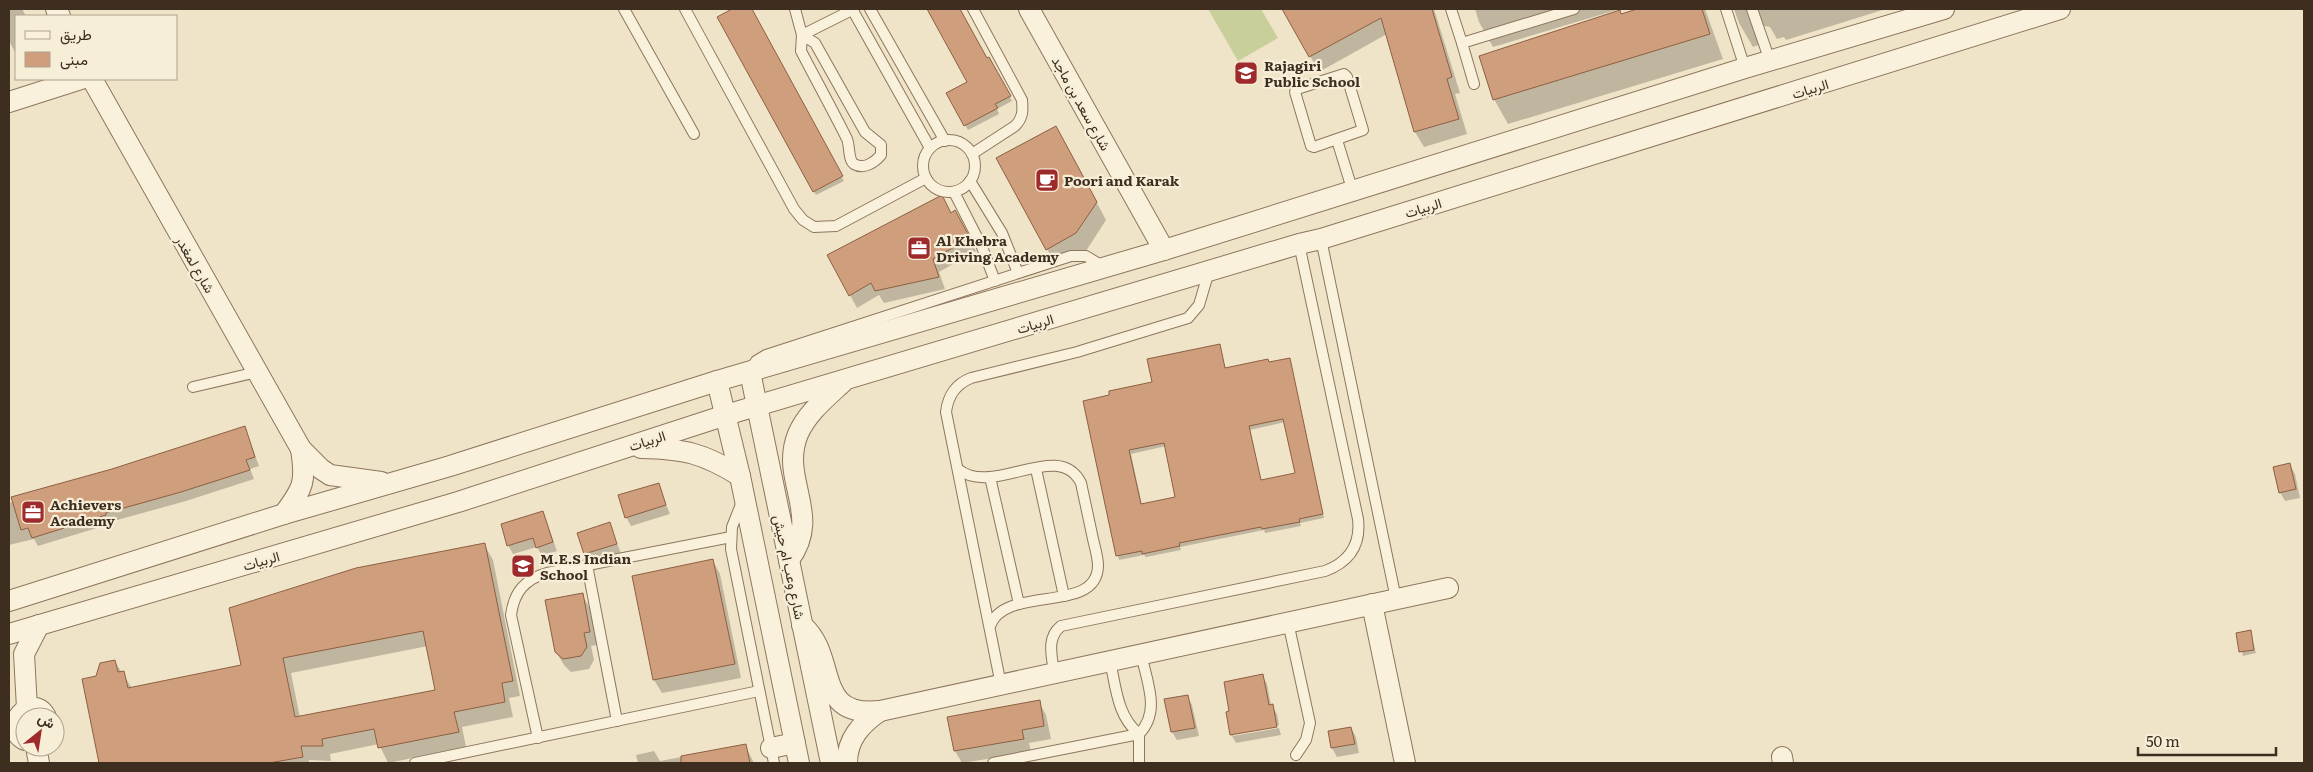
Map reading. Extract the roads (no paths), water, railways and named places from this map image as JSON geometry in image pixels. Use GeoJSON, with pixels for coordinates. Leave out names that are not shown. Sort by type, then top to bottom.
{"type":"FeatureCollection","features":[{"type":"Feature","properties":{"kind":"street","name":"شارع سعد بن ماجد"},"geometry":{"type":"LineString","coordinates":[[1029,9],[1164,250]]}},
{"type":"Feature","properties":{"kind":"street"},"geometry":{"type":"LineString","coordinates":[[9,601],[717,381],[1164,250],[1745,68],[1944,9]]}},
{"type":"Feature","properties":{"kind":"street","name":"الربيات"},"geometry":{"type":"LineString","coordinates":[[9,634],[458,502],[726,415],[1321,239],[2060,9]]}},
{"type":"Feature","properties":{"kind":"street"},"geometry":{"type":"LineString","coordinates":[[10,100],[78,80]]}},
{"type":"Feature","properties":{"kind":"street","name":"شارع لمغدر"},"geometry":{"type":"LineString","coordinates":[[93,80],[301,449],[321,469],[330,474],[390,483]]}},
{"type":"Feature","properties":{"kind":"street","name":"شارع وعب ام حيش"},"geometry":{"type":"LineString","coordinates":[[750,372],[831,763]]}},
{"type":"Feature","properties":{"kind":"street"},"geometry":{"type":"LineString","coordinates":[[789,560],[800,542],[803,522],[793,463],[797,436],[808,417],[844,380]]}},
{"type":"Feature","properties":{"kind":"street"},"geometry":{"type":"LineString","coordinates":[[717,381],[740,476],[799,763]]}},
{"type":"Feature","properties":{"kind":"street"},"geometry":{"type":"LineString","coordinates":[[624,448],[672,448],[688,451],[718,462],[740,476]]}},
{"type":"Feature","properties":{"kind":"street","name":"شارع لمغدر"},"geometry":{"type":"LineString","coordinates":[[284,514],[298,495],[303,483],[305,473],[301,449]]}},
{"type":"Feature","properties":{"kind":"street"},"geometry":{"type":"LineString","coordinates":[[802,625],[817,641],[830,686],[837,699],[857,711],[880,711],[1448,588]]}},
{"type":"Feature","properties":{"kind":"street"},"geometry":{"type":"LineString","coordinates":[[1372,604],[1404,763]]}},
{"type":"Feature","properties":{"kind":"street"},"geometry":{"type":"LineString","coordinates":[[27,707],[24,654],[39,625]]}},
{"type":"Feature","properties":{"kind":"street"},"geometry":{"type":"LineString","coordinates":[[847,763],[854,735],[880,711]]}},
{"type":"Feature","properties":{"kind":"street"},"geometry":{"type":"LineString","coordinates":[[772,756],[795,743]]}},
{"type":"Feature","properties":{"kind":"lane"},"geometry":{"type":"LineString","coordinates":[[624,9],[694,134]]}},
{"type":"Feature","properties":{"kind":"lane"},"geometry":{"type":"LineString","coordinates":[[684,9],[794,209],[803,220],[814,227],[836,226],[926,178]]}},
{"type":"Feature","properties":{"kind":"lane"},"geometry":{"type":"LineString","coordinates":[[795,9],[802,34],[801,50],[848,142],[851,160],[854,164],[863,166],[876,161],[882,155],[881,145],[864,132],[815,43],[802,34]]}},
{"type":"Feature","properties":{"kind":"lane"},"geometry":{"type":"LineString","coordinates":[[802,34],[852,9],[930,148]]}},
{"type":"Feature","properties":{"kind":"lane"},"geometry":{"type":"LineString","coordinates":[[870,9],[944,141]]}},
{"type":"Feature","properties":{"kind":"lane"},"geometry":{"type":"LineString","coordinates":[[972,154],[1015,126],[1024,111],[1022,100],[973,9]]}},
{"type":"Feature","properties":{"kind":"lane"},"geometry":{"type":"LineString","coordinates":[[1451,9],[1474,84]]}},
{"type":"Feature","properties":{"kind":"lane"},"geometry":{"type":"LineString","coordinates":[[1462,43],[1574,9]]}},
{"type":"Feature","properties":{"kind":"lane"},"geometry":{"type":"LineString","coordinates":[[1726,9],[1745,68]]}},
{"type":"Feature","properties":{"kind":"lane"},"geometry":{"type":"LineString","coordinates":[[1752,9],[1770,62]]}},
{"type":"Feature","properties":{"kind":"lane"},"geometry":{"type":"LineString","coordinates":[[1344,74],[1347,77],[1363,130],[1337,140],[1314,147],[1311,146],[1295,92],[1297,89],[1344,74]]}},
{"type":"Feature","properties":{"kind":"lane"},"geometry":{"type":"LineString","coordinates":[[1337,140],[1353,192]]}},
{"type":"Feature","properties":{"kind":"lane"},"geometry":{"type":"LineString","coordinates":[[944,141],[960,143],[972,154],[975,168],[970,182],[954,192],[938,189],[926,178],[923,162],[930,148],[944,141]]}},
{"type":"Feature","properties":{"kind":"lane"},"geometry":{"type":"LineString","coordinates":[[970,182],[981,195],[1002,233],[1018,273]]}},
{"type":"Feature","properties":{"kind":"lane"},"geometry":{"type":"LineString","coordinates":[[954,192],[982,247],[995,281]]}},
{"type":"Feature","properties":{"kind":"lane"},"geometry":{"type":"LineString","coordinates":[[1321,239],[1396,599]]}},
{"type":"Feature","properties":{"kind":"lane"},"geometry":{"type":"LineString","coordinates":[[1054,673],[1050,641],[1056,630],[1061,626],[1325,571],[1335,568],[1351,554],[1358,537],[1358,520],[1299,244]]}},
{"type":"Feature","properties":{"kind":"lane"},"geometry":{"type":"LineString","coordinates":[[750,372],[756,361],[766,355],[1018,273],[1078,256],[1093,259],[1104,268]]}},
{"type":"Feature","properties":{"kind":"lane"},"geometry":{"type":"LineString","coordinates":[[1001,685],[946,412],[949,397],[958,385],[971,378],[1077,352],[1183,321],[1197,310],[1209,271]]}},
{"type":"Feature","properties":{"kind":"lane"},"geometry":{"type":"LineString","coordinates":[[194,387],[257,372]]}},
{"type":"Feature","properties":{"kind":"lane"},"geometry":{"type":"LineString","coordinates":[[958,469],[976,478],[1054,465],[1067,468],[1078,477],[1081,483],[1098,564],[1094,579],[1083,590],[1064,596],[1018,604],[998,612],[990,626]]}},
{"type":"Feature","properties":{"kind":"lane"},"geometry":{"type":"LineString","coordinates":[[1036,469],[1064,596]]}},
{"type":"Feature","properties":{"kind":"lane"},"geometry":{"type":"LineString","coordinates":[[990,477],[1018,604]]}},
{"type":"Feature","properties":{"kind":"lane"},"geometry":{"type":"LineString","coordinates":[[744,497],[730,537],[772,756]]}},
{"type":"Feature","properties":{"kind":"lane"},"geometry":{"type":"LineString","coordinates":[[538,738],[513,625],[512,605],[516,596],[529,580],[547,572],[730,537]]}},
{"type":"Feature","properties":{"kind":"lane"},"geometry":{"type":"LineString","coordinates":[[587,565],[617,721]]}},
{"type":"Feature","properties":{"kind":"lane"},"geometry":{"type":"LineString","coordinates":[[1288,622],[1310,723],[1306,740],[1296,755]]}},
{"type":"Feature","properties":{"kind":"lane"},"geometry":{"type":"LineString","coordinates":[[1139,763],[1139,734],[1150,720],[1152,712],[1141,654]]}},
{"type":"Feature","properties":{"kind":"lane"},"geometry":{"type":"LineString","coordinates":[[1110,661],[1120,708],[1127,723],[1139,734]]}},
{"type":"Feature","properties":{"kind":"lane"},"geometry":{"type":"LineString","coordinates":[[415,763],[759,691]]}},
{"type":"Feature","properties":{"kind":"lane"},"geometry":{"type":"LineString","coordinates":[[993,763],[1139,734]]}},
{"type":"Feature","properties":{"kind":"place","name":"Rajagiri Public School"},"geometry":{"type":"Point","coordinates":[1246,73]}},
{"type":"Feature","properties":{"kind":"place","name":"Poori and Karak"},"geometry":{"type":"Point","coordinates":[1047,180]}},
{"type":"Feature","properties":{"kind":"place","name":"Al Khebra Driving Academy"},"geometry":{"type":"Point","coordinates":[919,248]}},
{"type":"Feature","properties":{"kind":"place","name":"Achievers Academy"},"geometry":{"type":"Point","coordinates":[33,512]}},
{"type":"Feature","properties":{"kind":"place","name":"M.E.S Indian School"},"geometry":{"type":"Point","coordinates":[523,566]}}]}
